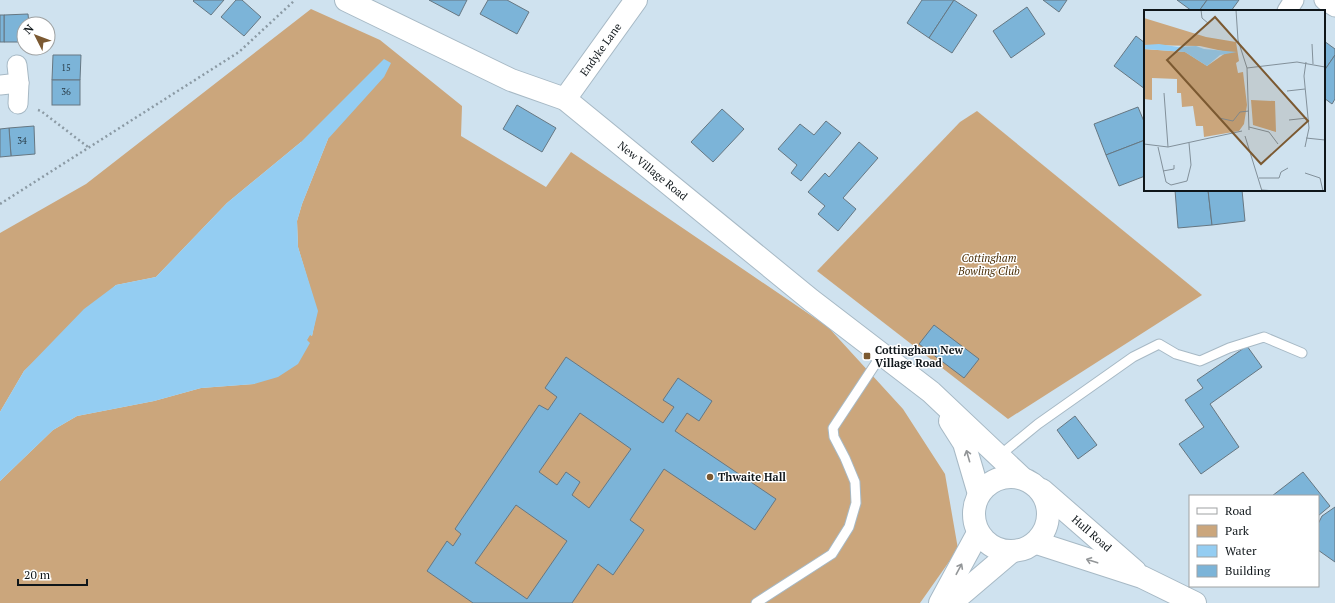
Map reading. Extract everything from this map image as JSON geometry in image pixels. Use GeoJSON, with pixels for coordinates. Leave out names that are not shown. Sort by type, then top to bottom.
{"type":"FeatureCollection","features":[{"type":"Feature","properties":{"kind":"street","name":"New Village Road"},"geometry":{"type":"LineString","coordinates":[[346,0],[511,80],[565,100],[811,300],[931,392]]}},
{"type":"Feature","properties":{"kind":"street","name":"Endyke Lane"},"geometry":{"type":"LineString","coordinates":[[565,100],[636,0]]}},
{"type":"Feature","properties":{"kind":"street"},"geometry":{"type":"LineString","coordinates":[[1288,10],[1294,0]]}},
{"type":"Feature","properties":{"kind":"street"},"geometry":{"type":"LineString","coordinates":[[1324,0],[1335,7]]}},
{"type":"Feature","properties":{"kind":"street"},"geometry":{"type":"LineString","coordinates":[[0,85],[18,74],[18,104]]}},
{"type":"Feature","properties":{"kind":"street"},"geometry":{"type":"LineString","coordinates":[[931,392],[1021,477],[1033,483],[1041,490],[1050,514],[1037,543],[1026,550],[1011,552],[991,546],[978,533],[973,513],[979,494],[964,442],[931,392]]}},
{"type":"Feature","properties":{"kind":"street"},"geometry":{"type":"LineString","coordinates":[[979,494],[1001,477],[1021,477]]}},
{"type":"Feature","properties":{"kind":"street","name":"Hull Road"},"geometry":{"type":"LineString","coordinates":[[1041,490],[1142,577]]}},
{"type":"Feature","properties":{"kind":"street"},"geometry":{"type":"LineString","coordinates":[[940,603],[978,533]]}},
{"type":"Feature","properties":{"kind":"street","name":"Hull Road"},"geometry":{"type":"LineString","coordinates":[[1037,543],[1142,577],[1195,603]]}},
{"type":"Feature","properties":{"kind":"street"},"geometry":{"type":"LineString","coordinates":[[951,603],[1011,552]]}},
{"type":"Feature","properties":{"kind":"lane"},"geometry":{"type":"LineString","coordinates":[[999,456],[1038,424],[1133,357],[1159,344],[1176,354],[1200,360],[1229,348],[1264,337],[1302,353]]}},
{"type":"Feature","properties":{"kind":"lane"},"geometry":{"type":"LineString","coordinates":[[756,603],[832,554],[849,527],[856,504],[855,482],[834,437],[833,428],[882,354]]}},
{"type":"Feature","properties":{"kind":"path"},"geometry":{"type":"LineString","coordinates":[[0,204],[239,52],[295,0]]}},
{"type":"Feature","properties":{"kind":"path"},"geometry":{"type":"LineString","coordinates":[[18,104],[41,111],[88,147]]}},
{"type":"Feature","properties":{"kind":"green space"},"geometry":{"type":"Polygon","coordinates":[[[311,9],[380,40],[462,106],[461,136],[546,187],[571,152],[828,327],[903,409],[945,474],[958,549],[920,603],[0,603],[0,481],[53,430],[77,416],[154,401],[201,388],[254,384],[306,341],[310,334],[312,336],[317,311],[298,247],[297,221],[302,204],[328,139],[301,142],[227,203],[156,277],[116,285],[24,371],[0,412],[0,233],[86,184],[311,9]]]}},
{"type":"Feature","properties":{"kind":"green space","name":"Cottingham Bowling Club"},"geometry":{"type":"Polygon","coordinates":[[[977,111],[1202,295],[1008,419],[817,271],[960,122],[977,111]]]}},
{"type":"Feature","properties":{"kind":"water"},"geometry":{"type":"Polygon","coordinates":[[[384,59],[391,63],[384,77],[328,139],[302,204],[297,221],[298,247],[318,311],[312,336],[310,335],[307,340],[310,343],[298,364],[278,377],[254,384],[201,388],[154,401],[77,416],[53,430],[0,481],[0,412],[24,371],[84,309],[116,285],[156,277],[227,203],[301,142],[384,59]]]}},
{"type":"Feature","properties":{"kind":"building"},"geometry":{"type":"Polygon","coordinates":[[[224,0],[211,15],[193,1],[224,0]]]}},
{"type":"Feature","properties":{"kind":"building"},"geometry":{"type":"Polygon","coordinates":[[[236,0],[242,0],[261,17],[244,36],[221,17],[236,0]]]}},
{"type":"Feature","properties":{"kind":"building"},"geometry":{"type":"Polygon","coordinates":[[[429,0],[467,0],[459,16],[429,0]]]}},
{"type":"Feature","properties":{"kind":"building"},"geometry":{"type":"Polygon","coordinates":[[[488,0],[507,0],[529,12],[517,34],[480,14],[488,0]]]}},
{"type":"Feature","properties":{"kind":"building"},"geometry":{"type":"Polygon","coordinates":[[[922,0],[954,0],[929,38],[907,23],[922,0]]]}},
{"type":"Feature","properties":{"kind":"building"},"geometry":{"type":"Polygon","coordinates":[[[954,0],[977,15],[952,53],[929,38],[954,0]]]}},
{"type":"Feature","properties":{"kind":"building"},"geometry":{"type":"Polygon","coordinates":[[[1043,0],[1067,0],[1059,12],[1043,0]]]}},
{"type":"Feature","properties":{"kind":"building"},"geometry":{"type":"Polygon","coordinates":[[[1177,0],[1207,0],[1200,10],[1191,10],[1177,0]]]}},
{"type":"Feature","properties":{"kind":"building"},"geometry":{"type":"Polygon","coordinates":[[[1207,0],[1239,0],[1232,10],[1200,10],[1207,0]]]}},
{"type":"Feature","properties":{"kind":"building"},"geometry":{"type":"Polygon","coordinates":[[[1027,7],[1045,34],[1011,58],[993,31],[1027,7]]]}},
{"type":"Feature","properties":{"kind":"building"},"geometry":{"type":"Polygon","coordinates":[[[28,14],[28,16],[16,16],[16,42],[4,42],[4,15],[28,14]]]}},
{"type":"Feature","properties":{"kind":"building"},"geometry":{"type":"Polygon","coordinates":[[[0,15],[4,15],[4,42],[0,42],[0,15]]]}},
{"type":"Feature","properties":{"kind":"building"},"geometry":{"type":"Polygon","coordinates":[[[1136,36],[1144,42],[1144,88],[1114,66],[1136,36]]]}},
{"type":"Feature","properties":{"kind":"building"},"geometry":{"type":"Polygon","coordinates":[[[1325,42],[1335,49],[1335,55],[1325,70],[1325,42]]]}},
{"type":"Feature","properties":{"kind":"building"},"geometry":{"type":"Polygon","coordinates":[[[81,55],[80,80],[52,80],[53,56],[81,55]]]}},
{"type":"Feature","properties":{"kind":"building"},"geometry":{"type":"Polygon","coordinates":[[[1335,55],[1335,99],[1332,104],[1325,99],[1325,70],[1335,55]]]}},
{"type":"Feature","properties":{"kind":"building"},"geometry":{"type":"Polygon","coordinates":[[[52,80],[80,80],[80,105],[52,105],[52,80]]]}},
{"type":"Feature","properties":{"kind":"building"},"geometry":{"type":"Polygon","coordinates":[[[517,105],[556,128],[542,152],[503,129],[517,105]]]}},
{"type":"Feature","properties":{"kind":"building"},"geometry":{"type":"Polygon","coordinates":[[[1138,107],[1144,122],[1144,140],[1106,155],[1094,124],[1138,107]]]}},
{"type":"Feature","properties":{"kind":"building"},"geometry":{"type":"Polygon","coordinates":[[[722,109],[744,129],[713,162],[691,142],[722,109]]]}},
{"type":"Feature","properties":{"kind":"building"},"geometry":{"type":"Polygon","coordinates":[[[826,121],[841,133],[801,181],[791,173],[797,165],[778,149],[800,124],[814,135],[826,121]]]}},
{"type":"Feature","properties":{"kind":"building"},"geometry":{"type":"Polygon","coordinates":[[[34,126],[35,154],[11,156],[9,128],[34,126]]]}},
{"type":"Feature","properties":{"kind":"building"},"geometry":{"type":"Polygon","coordinates":[[[9,128],[11,156],[0,157],[0,129],[9,128]]]}},
{"type":"Feature","properties":{"kind":"building"},"geometry":{"type":"Polygon","coordinates":[[[1144,140],[1144,176],[1119,186],[1106,155],[1144,140]]]}},
{"type":"Feature","properties":{"kind":"building"},"geometry":{"type":"Polygon","coordinates":[[[859,142],[878,158],[843,198],[856,209],[838,231],[818,214],[825,206],[808,192],[825,173],[829,177],[859,142]]]}},
{"type":"Feature","properties":{"kind":"building"},"geometry":{"type":"Polygon","coordinates":[[[1175,191],[1208,191],[1212,225],[1178,228],[1175,191]]]}},
{"type":"Feature","properties":{"kind":"building"},"geometry":{"type":"Polygon","coordinates":[[[1208,191],[1242,191],[1245,221],[1212,225],[1208,191]]]}},
{"type":"Feature","properties":{"kind":"building"},"geometry":{"type":"Polygon","coordinates":[[[934,325],[979,359],[964,378],[919,344],[934,325]]]}},
{"type":"Feature","properties":{"kind":"building"},"geometry":{"type":"Polygon","coordinates":[[[1247,346],[1262,367],[1210,404],[1239,447],[1201,474],[1179,444],[1204,427],[1185,400],[1203,388],[1197,380],[1247,346]]]}},
{"type":"Feature","properties":{"kind":"building","name":"Thwaite Hall"},"geometry":{"type":"Polygon","coordinates":[[[566,357],[663,423],[674,407],[663,400],[678,378],[712,401],[699,421],[687,413],[675,431],[776,499],[755,530],[664,469],[630,520],[644,530],[613,575],[598,564],[572,603],[473,603],[427,571],[447,541],[453,546],[461,534],[455,529],[539,405],[548,410],[557,397],[545,388],[566,357]],[[580,413],[539,472],[557,485],[566,472],[580,482],[572,495],[589,508],[631,449],[580,413]],[[516,505],[475,563],[527,599],[567,541],[516,505]]]}},
{"type":"Feature","properties":{"kind":"building"},"geometry":{"type":"Polygon","coordinates":[[[1075,416],[1097,445],[1078,459],[1057,430],[1075,416]]]}},
{"type":"Feature","properties":{"kind":"building"},"geometry":{"type":"Polygon","coordinates":[[[1303,472],[1330,506],[1319,515],[1319,495],[1273,495],[1303,472]]]}},
{"type":"Feature","properties":{"kind":"building"},"geometry":{"type":"Polygon","coordinates":[[[1335,507],[1335,562],[1319,551],[1319,522],[1322,516],[1335,507]]]}},
{"type":"Feature","properties":{"kind":"place","name":"Cottingham New Village Road"},"geometry":{"type":"Point","coordinates":[867,356]}},
{"type":"Feature","properties":{"kind":"place","name":"Thwaite Hall"},"geometry":{"type":"Point","coordinates":[710,477]}}]}
